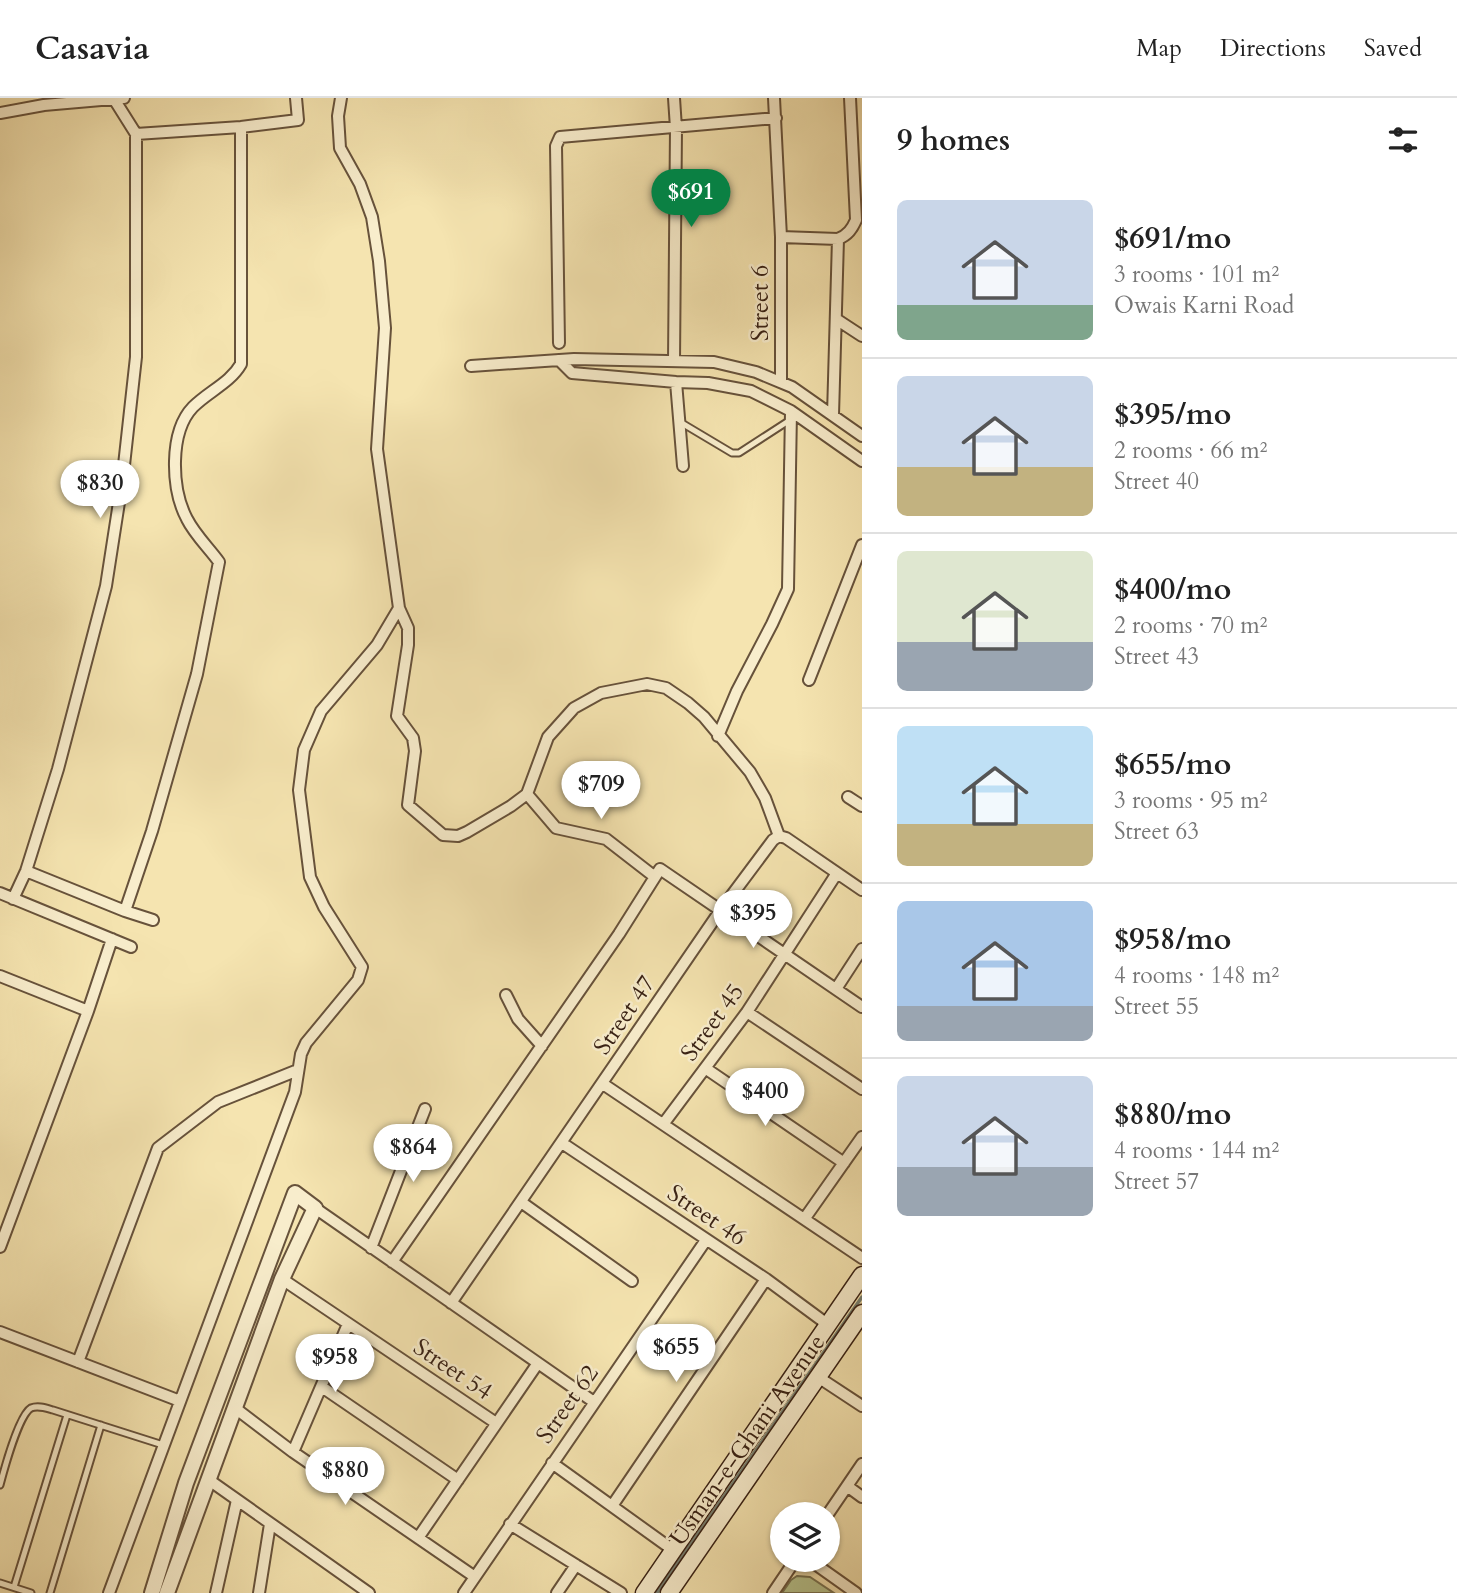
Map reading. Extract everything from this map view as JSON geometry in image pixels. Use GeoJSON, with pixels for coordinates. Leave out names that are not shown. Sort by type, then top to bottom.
{"type":"FeatureCollection","features":[{"type":"Feature","properties":{"kind":"main road","name":"Usman-e-Ghani Avenue"},"geometry":{"type":"LineString","coordinates":[[644,1593],[862,1275]]}},
{"type":"Feature","properties":{"kind":"main road","name":"Usman-e-Ghani Avenue"},"geometry":{"type":"LineString","coordinates":[[668,1593],[862,1314]]}},
{"type":"Feature","properties":{"kind":"street"},"geometry":{"type":"LineString","coordinates":[[0,113],[44,104],[119,98],[136,134],[136,357],[122,483],[106,586],[58,769],[26,872],[13,899]]}},
{"type":"Feature","properties":{"kind":"street"},"geometry":{"type":"LineString","coordinates":[[136,134],[298,120],[296,98]]}},
{"type":"Feature","properties":{"kind":"street"},"geometry":{"type":"LineString","coordinates":[[341,98],[338,116],[340,148],[360,184],[372,217],[379,261],[385,328],[377,449],[399,608],[405,620],[408,637],[397,716],[414,738],[415,751],[408,805],[443,835],[458,836],[527,794],[548,737],[574,708],[601,693],[647,684],[666,688],[697,710],[750,772],[765,798],[779,836],[786,838],[862,890]]}},
{"type":"Feature","properties":{"kind":"street"},"geometry":{"type":"LineString","coordinates":[[674,98],[674,361]]}},
{"type":"Feature","properties":{"kind":"street","name":"Street 6"},"geometry":{"type":"LineString","coordinates":[[774,98],[781,237],[781,382]]}},
{"type":"Feature","properties":{"kind":"street"},"geometry":{"type":"LineString","coordinates":[[781,237],[838,239],[857,231],[858,189],[850,98]]}},
{"type":"Feature","properties":{"kind":"street"},"geometry":{"type":"LineString","coordinates":[[559,343],[556,146],[560,137],[776,118]]}},
{"type":"Feature","properties":{"kind":"street"},"geometry":{"type":"LineString","coordinates":[[125,911],[152,831],[197,674],[219,562],[186,519],[180,498],[175,458],[178,431],[193,407],[234,376],[241,364],[241,127]]}},
{"type":"Feature","properties":{"kind":"street"},"geometry":{"type":"LineString","coordinates":[[833,415],[838,239]]}},
{"type":"Feature","properties":{"kind":"street"},"geometry":{"type":"LineString","coordinates":[[836,320],[862,335]]}},
{"type":"Feature","properties":{"kind":"street"},"geometry":{"type":"LineString","coordinates":[[559,360],[572,373],[708,383],[751,391],[862,461]]}},
{"type":"Feature","properties":{"kind":"street"},"geometry":{"type":"LineString","coordinates":[[471,366],[559,360],[714,362],[756,372],[792,387],[862,436]]}},
{"type":"Feature","properties":{"kind":"street"},"geometry":{"type":"LineString","coordinates":[[676,382],[683,466]]}},
{"type":"Feature","properties":{"kind":"street"},"geometry":{"type":"LineString","coordinates":[[718,736],[737,691],[788,589],[791,416]]}},
{"type":"Feature","properties":{"kind":"street"},"geometry":{"type":"LineString","coordinates":[[809,680],[862,545]]}},
{"type":"Feature","properties":{"kind":"street"},"geometry":{"type":"LineString","coordinates":[[109,1593],[295,1092],[306,1043],[358,980],[362,967],[324,907],[310,877],[299,790],[304,750],[321,710],[377,645],[399,608]]}},
{"type":"Feature","properties":{"kind":"street"},"geometry":{"type":"LineString","coordinates":[[527,794],[556,828],[606,839],[785,953],[862,1007]]}},
{"type":"Feature","properties":{"kind":"street"},"geometry":{"type":"LineString","coordinates":[[848,797],[862,806]]}},
{"type":"Feature","properties":{"kind":"street","name":"Street 47"},"geometry":{"type":"LineString","coordinates":[[450,1303],[720,911],[779,836]]}},
{"type":"Feature","properties":{"kind":"street"},"geometry":{"type":"LineString","coordinates":[[26,872],[153,920]]}},
{"type":"Feature","properties":{"kind":"street"},"geometry":{"type":"LineString","coordinates":[[392,1262],[620,934],[658,873]]}},
{"type":"Feature","properties":{"kind":"street","name":"Street 45"},"geometry":{"type":"LineString","coordinates":[[664,1123],[747,1012],[837,873]]}},
{"type":"Feature","properties":{"kind":"street"},"geometry":{"type":"LineString","coordinates":[[0,894],[131,947]]}},
{"type":"Feature","properties":{"kind":"street"},"geometry":{"type":"LineString","coordinates":[[0,1247],[4,1220],[88,1011],[112,939]]}},
{"type":"Feature","properties":{"kind":"street"},"geometry":{"type":"LineString","coordinates":[[836,989],[862,949]]}},
{"type":"Feature","properties":{"kind":"street"},"geometry":{"type":"LineString","coordinates":[[0,976],[88,1011]]}},
{"type":"Feature","properties":{"kind":"street"},"geometry":{"type":"LineString","coordinates":[[506,995],[518,1019],[542,1046]]}},
{"type":"Feature","properties":{"kind":"street"},"geometry":{"type":"LineString","coordinates":[[747,1012],[862,1090]]}},
{"type":"Feature","properties":{"kind":"street"},"geometry":{"type":"LineString","coordinates":[[705,1068],[844,1163]]}},
{"type":"Feature","properties":{"kind":"street"},"geometry":{"type":"LineString","coordinates":[[78,1362],[158,1149],[218,1102],[298,1070]]}},
{"type":"Feature","properties":{"kind":"street"},"geometry":{"type":"LineString","coordinates":[[603,1084],[862,1258]]}},
{"type":"Feature","properties":{"kind":"street"},"geometry":{"type":"LineString","coordinates":[[371,1248],[425,1109]]}},
{"type":"Feature","properties":{"kind":"street"},"geometry":{"type":"LineString","coordinates":[[805,1218],[862,1137]]}},
{"type":"Feature","properties":{"kind":"street","name":"Street 46"},"geometry":{"type":"LineString","coordinates":[[562,1143],[766,1279],[827,1324]]}},
{"type":"Feature","properties":{"kind":"street"},"geometry":{"type":"LineString","coordinates":[[152,1593],[190,1470],[295,1193],[594,1402]]}},
{"type":"Feature","properties":{"kind":"street"},"geometry":{"type":"LineString","coordinates":[[521,1202],[632,1281]]}},
{"type":"Feature","properties":{"kind":"street"},"geometry":{"type":"LineString","coordinates":[[167,1593],[282,1279],[315,1208]]}},
{"type":"Feature","properties":{"kind":"street","name":"Street 62"},"geometry":{"type":"LineString","coordinates":[[464,1593],[706,1240]]}},
{"type":"Feature","properties":{"kind":"street","name":"Street 54"},"geometry":{"type":"LineString","coordinates":[[282,1279],[496,1423]]}},
{"type":"Feature","properties":{"kind":"street"},"geometry":{"type":"LineString","coordinates":[[612,1506],[766,1279]]}},
{"type":"Feature","properties":{"kind":"street"},"geometry":{"type":"LineString","coordinates":[[293,1452],[348,1324]]}},
{"type":"Feature","properties":{"kind":"street"},"geometry":{"type":"LineString","coordinates":[[0,1332],[180,1401]]}},
{"type":"Feature","properties":{"kind":"street"},"geometry":{"type":"LineString","coordinates":[[418,1538],[538,1363]]}},
{"type":"Feature","properties":{"kind":"street"},"geometry":{"type":"LineString","coordinates":[[818,1377],[862,1406]]}},
{"type":"Feature","properties":{"kind":"street"},"geometry":{"type":"LineString","coordinates":[[321,1387],[458,1480]]}},
{"type":"Feature","properties":{"kind":"street"},"geometry":{"type":"LineString","coordinates":[[235,1408],[293,1452],[475,1577]]}},
{"type":"Feature","properties":{"kind":"street"},"geometry":{"type":"LineString","coordinates":[[552,1463],[673,1550]]}},
{"type":"Feature","properties":{"kind":"street"},"geometry":{"type":"LineString","coordinates":[[836,1502],[862,1464]]}},
{"type":"Feature","properties":{"kind":"street"},"geometry":{"type":"LineString","coordinates":[[209,1480],[369,1593]]}},
{"type":"Feature","properties":{"kind":"street"},"geometry":{"type":"LineString","coordinates":[[847,1486],[862,1497]]}},
{"type":"Feature","properties":{"kind":"street"},"geometry":{"type":"LineString","coordinates":[[216,1593],[237,1500]]}},
{"type":"Feature","properties":{"kind":"street"},"geometry":{"type":"LineString","coordinates":[[259,1593],[270,1524]]}},
{"type":"Feature","properties":{"kind":"street"},"geometry":{"type":"LineString","coordinates":[[510,1524],[621,1593]]}},
{"type":"Feature","properties":{"kind":"street"},"geometry":{"type":"LineString","coordinates":[[557,1593],[576,1565]]}},
{"type":"Feature","properties":{"kind":"street"},"geometry":{"type":"LineString","coordinates":[[773,1593],[787,1572]]}},
{"type":"Feature","properties":{"kind":"street"},"geometry":{"type":"LineString","coordinates":[[826,1572],[856,1593]]}},
{"type":"Feature","properties":{"kind":"lane"},"geometry":{"type":"LineString","coordinates":[[680,422],[732,453],[739,453],[791,416]]}},
{"type":"Feature","properties":{"kind":"lane"},"geometry":{"type":"LineString","coordinates":[[1,1480],[25,1414],[31,1408],[41,1407],[163,1445]]}},
{"type":"Feature","properties":{"kind":"lane"},"geometry":{"type":"LineString","coordinates":[[14,1587],[67,1415]]}},
{"type":"Feature","properties":{"kind":"lane"},"geometry":{"type":"LineString","coordinates":[[50,1593],[101,1425]]}},
{"type":"Feature","properties":{"kind":"lane"},"geometry":{"type":"LineString","coordinates":[[0,1583],[31,1593]]}},
{"type":"Feature","properties":{"kind":"green space"},"geometry":{"type":"Polygon","coordinates":[[[797,1576],[810,1577],[834,1593],[782,1593],[797,1576]]]}},
{"type":"Feature","properties":{"kind":"waterway"},"geometry":{"type":"LineString","coordinates":[[657,1593],[862,1297]]}}]}
